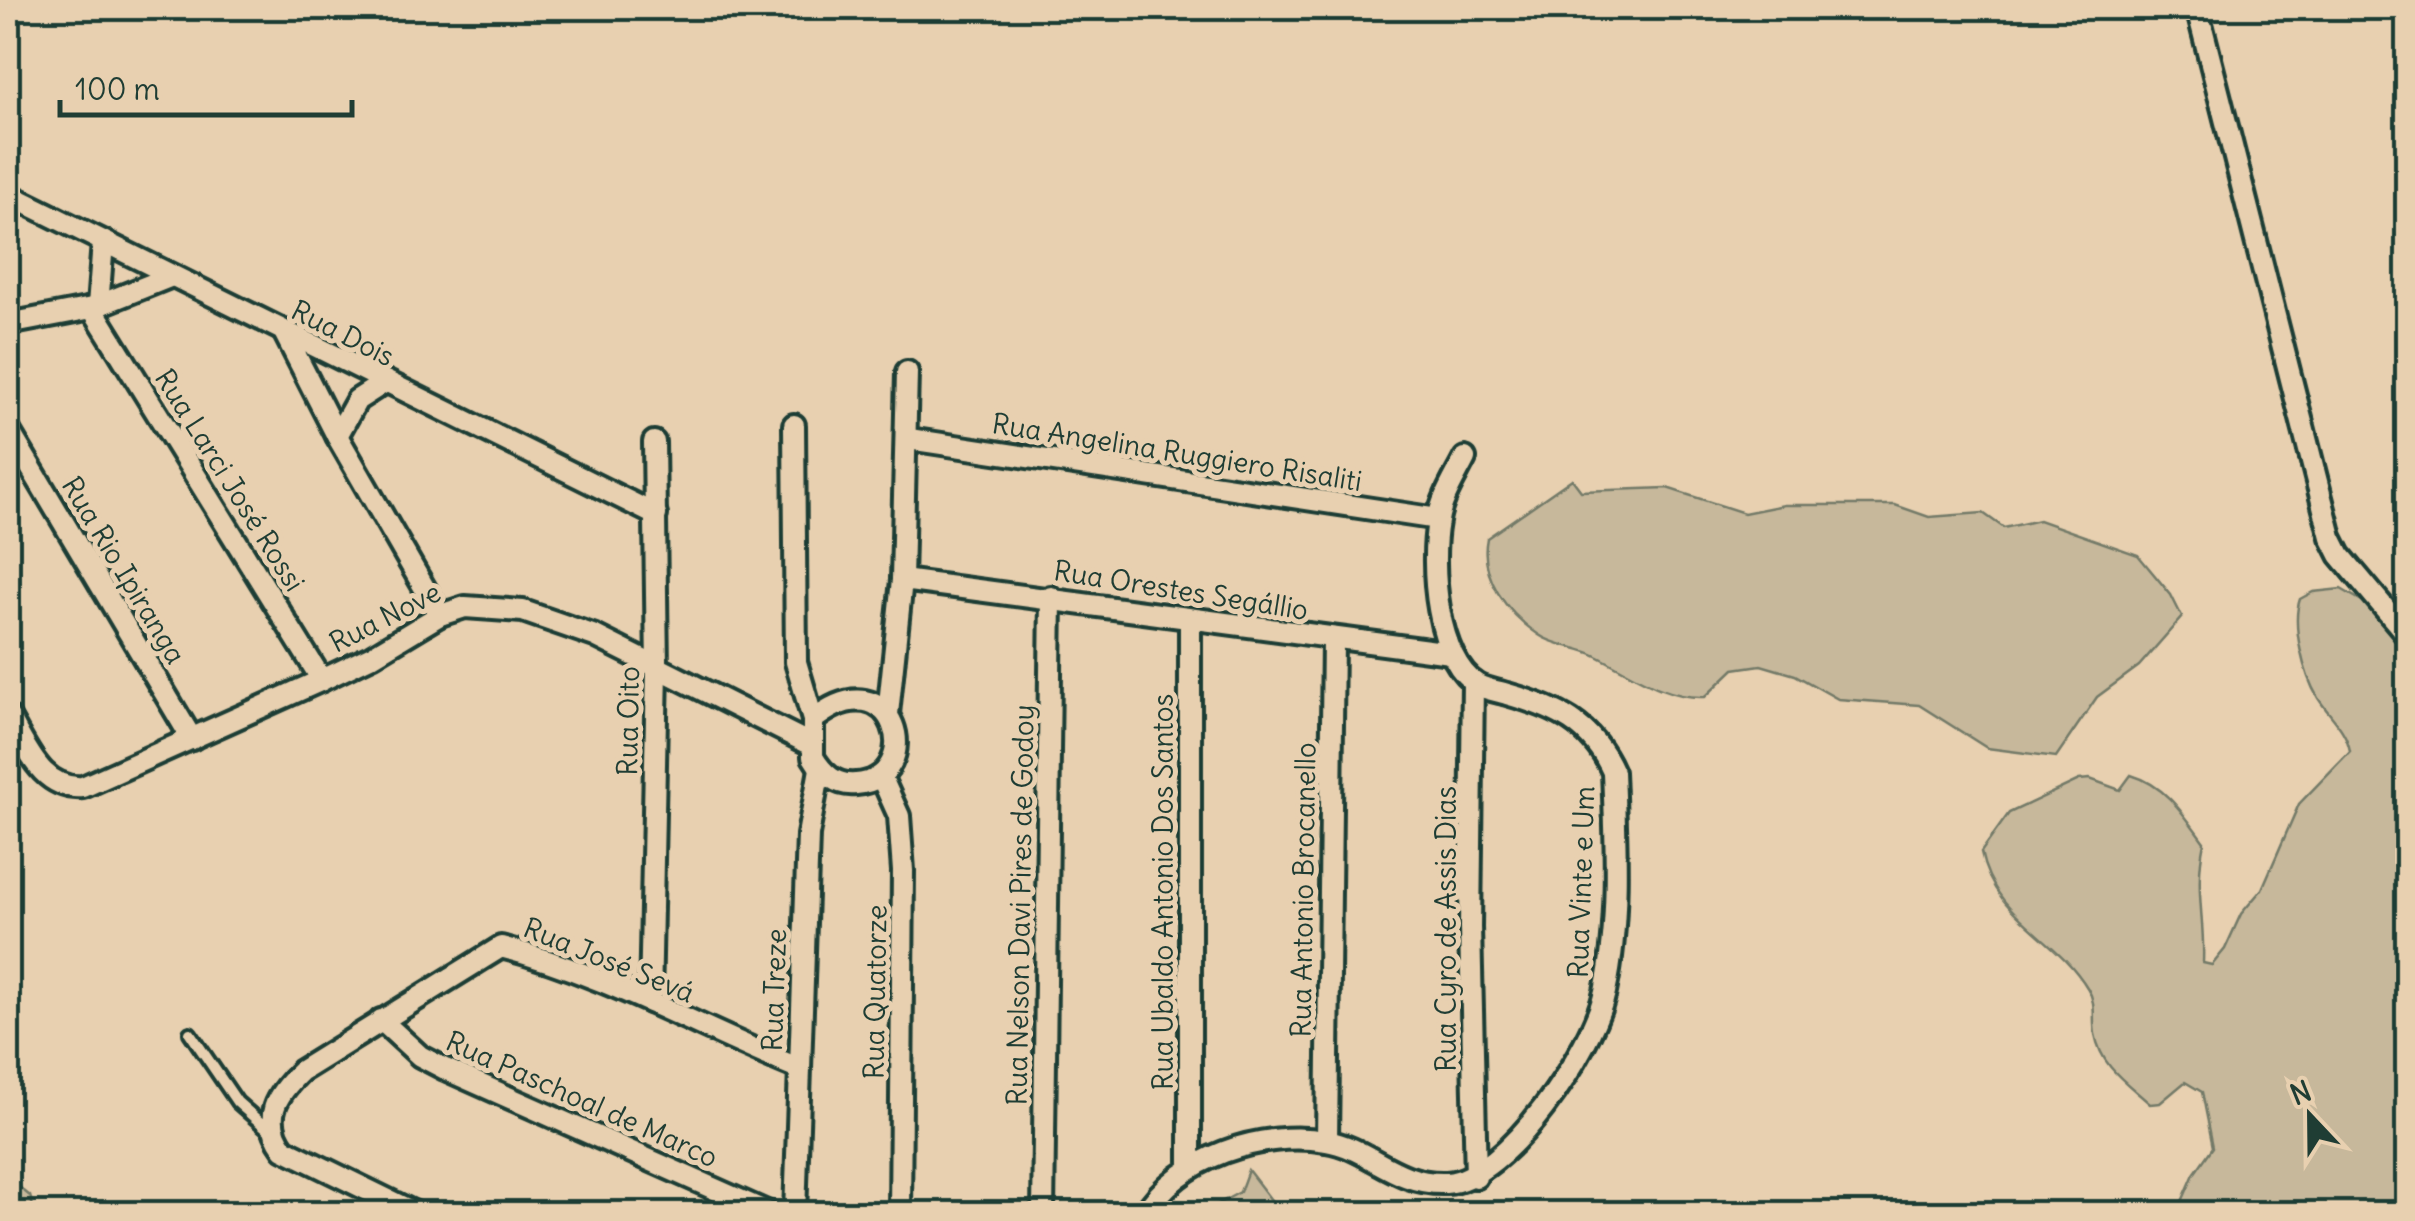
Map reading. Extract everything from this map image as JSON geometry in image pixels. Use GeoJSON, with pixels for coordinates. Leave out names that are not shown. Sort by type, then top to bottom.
{"type":"FeatureCollection","features":[{"type":"Feature","properties":{"kind":"street"},"geometry":{"type":"LineString","coordinates":[[2197,8],[2325,519],[2340,555],[2408,636]]}},
{"type":"Feature","properties":{"kind":"street","name":"Rua Dois"},"geometry":{"type":"LineString","coordinates":[[8,194],[382,384],[656,515]]}},
{"type":"Feature","properties":{"kind":"street"},"geometry":{"type":"LineString","coordinates":[[95,307],[103,242]]}},
{"type":"Feature","properties":{"kind":"street"},"geometry":{"type":"LineString","coordinates":[[8,324],[95,307],[172,276]]}},
{"type":"Feature","properties":{"kind":"street","name":"Rua Larci José Rossi"},"geometry":{"type":"LineString","coordinates":[[95,307],[322,680]]}},
{"type":"Feature","properties":{"kind":"street"},"geometry":{"type":"LineString","coordinates":[[285,334],[337,436],[440,615]]}},
{"type":"Feature","properties":{"kind":"street"},"geometry":{"type":"LineString","coordinates":[[794,425],[796,662],[813,720],[810,744],[820,769],[849,785],[881,776],[897,746],[888,714],[902,580],[909,438],[907,372]]}},
{"type":"Feature","properties":{"kind":"street"},"geometry":{"type":"LineString","coordinates":[[337,436],[357,400],[382,384]]}},
{"type":"Feature","properties":{"kind":"street","name":"Rua Rio Ipiranga"},"geometry":{"type":"LineString","coordinates":[[8,429],[192,739]]}},
{"type":"Feature","properties":{"kind":"street","name":"Rua Angelina Ruggiero Risaliti"},"geometry":{"type":"LineString","coordinates":[[909,438],[1438,519]]}},
{"type":"Feature","properties":{"kind":"street","name":"Rua Oito"},"geometry":{"type":"LineString","coordinates":[[650,1002],[657,669],[654,442]]}},
{"type":"Feature","properties":{"kind":"street"},"geometry":{"type":"LineString","coordinates":[[1465,458],[1438,519],[1438,604],[1451,653],[1474,682]]}},
{"type":"Feature","properties":{"kind":"street","name":"Rua Orestes Segállio"},"geometry":{"type":"LineString","coordinates":[[902,580],[1051,598],[1333,641],[1451,653]]}},
{"type":"Feature","properties":{"kind":"street","name":"Rua Nelson Davi Pires de Godoy"},"geometry":{"type":"LineString","coordinates":[[1044,1214],[1051,598]]}},
{"type":"Feature","properties":{"kind":"street","name":"Rua Nove"},"geometry":{"type":"LineString","coordinates":[[8,716],[44,774],[60,787],[84,787],[322,680],[372,656],[440,615],[465,607],[524,611],[595,636],[810,744]]}},
{"type":"Feature","properties":{"kind":"street","name":"Rua Ubaldo Antonio Dos Santos"},"geometry":{"type":"LineString","coordinates":[[1190,619],[1190,1166]]}},
{"type":"Feature","properties":{"kind":"street","name":"Rua Antonio Brocanello"},"geometry":{"type":"LineString","coordinates":[[1327,1140],[1333,641]]}},
{"type":"Feature","properties":{"kind":"street","name":"Rua Vinte e Um"},"geometry":{"type":"LineString","coordinates":[[1474,682],[1589,730],[1601,744],[1613,772],[1614,798],[1612,956],[1604,997],[1590,1031],[1534,1122],[1476,1176]]}},
{"type":"Feature","properties":{"kind":"street","name":"Rua Cyro de Assis Dias"},"geometry":{"type":"LineString","coordinates":[[1474,682],[1470,927],[1476,1176]]}},
{"type":"Feature","properties":{"kind":"street"},"geometry":{"type":"LineString","coordinates":[[813,720],[835,703],[854,698],[872,702],[888,714]]}},
{"type":"Feature","properties":{"kind":"street","name":"Rua Treze"},"geometry":{"type":"LineString","coordinates":[[795,1214],[808,835],[820,769]]}},
{"type":"Feature","properties":{"kind":"street","name":"Rua Quatorze"},"geometry":{"type":"LineString","coordinates":[[881,776],[899,816],[903,870],[900,1214]]}},
{"type":"Feature","properties":{"kind":"street","name":"Rua José Sevá"},"geometry":{"type":"LineString","coordinates":[[272,1125],[281,1090],[302,1071],[501,947],[540,957],[798,1068]]}},
{"type":"Feature","properties":{"kind":"street","name":"Rua Paschoal de Marco"},"geometry":{"type":"LineString","coordinates":[[381,1020],[398,1040],[445,1069],[771,1214]]}},
{"type":"Feature","properties":{"kind":"street"},"geometry":{"type":"LineString","coordinates":[[272,1125],[284,1149],[417,1214]]}},
{"type":"Feature","properties":{"kind":"street"},"geometry":{"type":"LineString","coordinates":[[1145,1214],[1153,1199],[1190,1166],[1235,1149],[1277,1140],[1327,1140],[1397,1176],[1448,1183],[1476,1176]]}},
{"type":"Feature","properties":{"kind":"lane"},"geometry":{"type":"LineString","coordinates":[[190,1033],[237,1102],[272,1125]]}},
{"type":"Feature","properties":{"kind":"shaded area"},"geometry":{"type":"Polygon","coordinates":[[[1572,479],[1581,491],[1667,488],[1744,513],[1784,505],[1895,505],[1929,517],[1983,513],[2004,528],[2039,520],[2138,555],[2171,595],[2182,617],[2139,666],[2097,697],[2056,757],[1987,748],[1919,705],[1838,699],[1795,675],[1761,665],[1734,669],[1705,697],[1677,694],[1590,653],[1539,635],[1516,616],[1498,593],[1487,567],[1487,538],[1572,479]]]}},
{"type":"Feature","properties":{"kind":"shaded area"},"geometry":{"type":"Polygon","coordinates":[[[2341,589],[2367,604],[2407,645],[2407,1213],[2177,1213],[2194,1174],[2213,1147],[2202,1092],[2185,1082],[2160,1103],[2150,1104],[2116,1073],[2098,1046],[2088,989],[1999,894],[1981,852],[2009,813],[2079,780],[2090,779],[2120,790],[2131,775],[2143,780],[2172,801],[2204,842],[2200,875],[2203,963],[2212,965],[2225,949],[2241,914],[2262,889],[2299,804],[2350,751],[2308,676],[2297,622],[2300,599],[2313,592],[2341,589]]]}},
{"type":"Feature","properties":{"kind":"shaded area"},"geometry":{"type":"Polygon","coordinates":[[[1248,1170],[1281,1213],[1218,1213],[1218,1204],[1240,1192],[1248,1170]]]}},
{"type":"Feature","properties":{"kind":"shaded area"},"geometry":{"type":"Polygon","coordinates":[[[13,1182],[30,1196],[35,1213],[8,1213],[13,1182]]]}}]}
